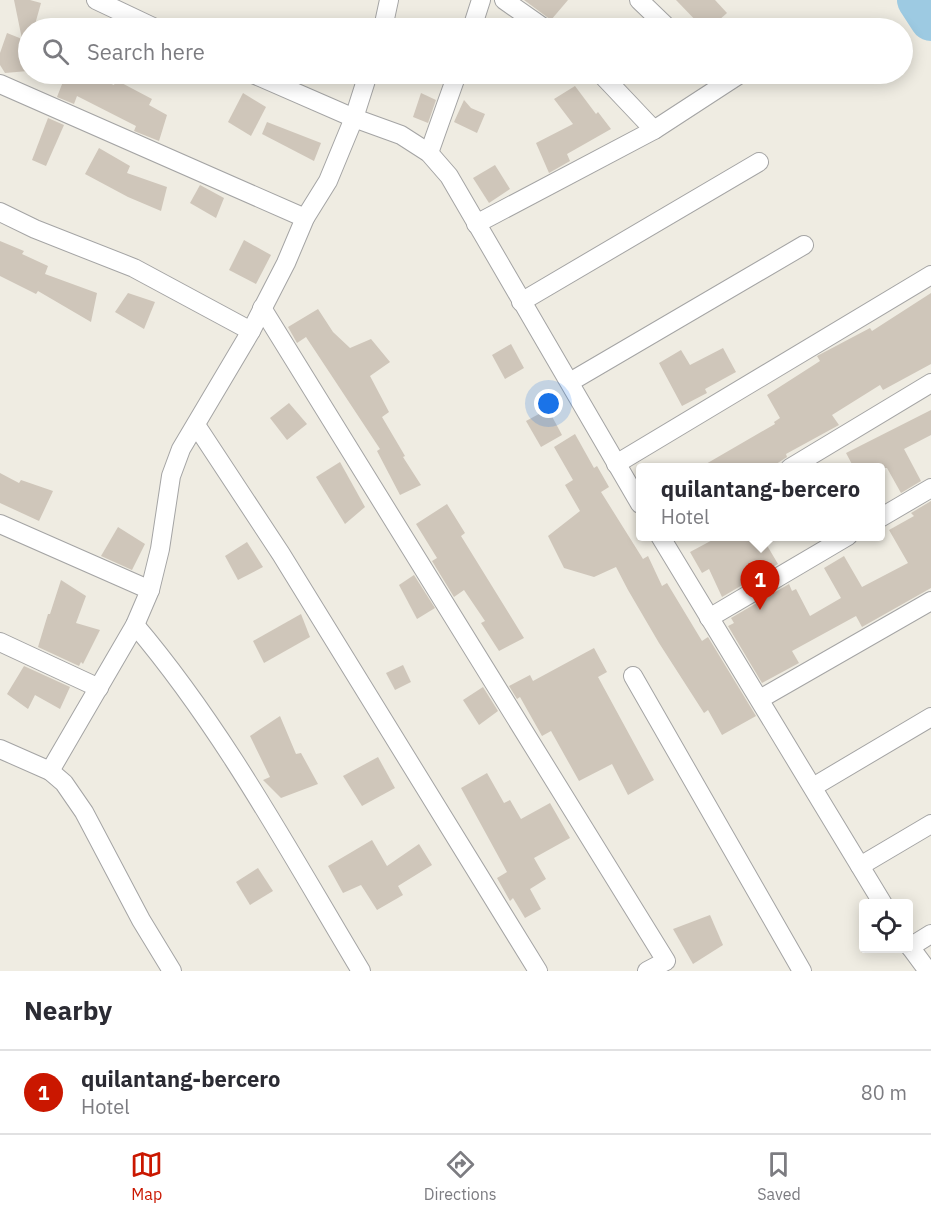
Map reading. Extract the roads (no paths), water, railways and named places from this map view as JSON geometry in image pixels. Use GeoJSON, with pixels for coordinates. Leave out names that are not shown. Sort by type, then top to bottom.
{"type":"FeatureCollection","features":[{"type":"Feature","properties":{"kind":"street"},"geometry":{"type":"LineString","coordinates":[[96,0],[135,18]]}},
{"type":"Feature","properties":{"kind":"street"},"geometry":{"type":"LineString","coordinates":[[385,18],[389,0]]}},
{"type":"Feature","properties":{"kind":"street"},"geometry":{"type":"LineString","coordinates":[[475,18],[481,0]]}},
{"type":"Feature","properties":{"kind":"street"},"geometry":{"type":"LineString","coordinates":[[504,0],[530,18]]}},
{"type":"Feature","properties":{"kind":"street"},"geometry":{"type":"LineString","coordinates":[[639,0],[658,18]]}},
{"type":"Feature","properties":{"kind":"street"},"geometry":{"type":"LineString","coordinates":[[0,84],[305,218]]}},
{"type":"Feature","properties":{"kind":"street"},"geometry":{"type":"LineString","coordinates":[[276,84],[354,118],[401,135],[429,153],[449,176],[636,497]]}},
{"type":"Feature","properties":{"kind":"street"},"geometry":{"type":"LineString","coordinates":[[51,771],[135,625],[150,590],[160,549],[171,476],[182,449],[250,331],[286,262],[305,218],[328,181],[354,118],[365,84]]}},
{"type":"Feature","properties":{"kind":"street"},"geometry":{"type":"LineString","coordinates":[[429,153],[453,84]]}},
{"type":"Feature","properties":{"kind":"street"},"geometry":{"type":"LineString","coordinates":[[610,84],[654,130]]}},
{"type":"Feature","properties":{"kind":"street"},"geometry":{"type":"LineString","coordinates":[[476,224],[654,130],[717,84]]}},
{"type":"Feature","properties":{"kind":"street"},"geometry":{"type":"LineString","coordinates":[[521,302],[759,162]]}},
{"type":"Feature","properties":{"kind":"street"},"geometry":{"type":"LineString","coordinates":[[0,212],[35,229],[134,268],[250,331]]}},
{"type":"Feature","properties":{"kind":"street"},"geometry":{"type":"LineString","coordinates":[[570,382],[804,244]]}},
{"type":"Feature","properties":{"kind":"street"},"geometry":{"type":"LineString","coordinates":[[616,464],[931,275]]}},
{"type":"Feature","properties":{"kind":"street"},"geometry":{"type":"LineString","coordinates":[[262,308],[669,966],[647,971]]}},
{"type":"Feature","properties":{"kind":"street"},"geometry":{"type":"LineString","coordinates":[[798,463],[931,383]]}},
{"type":"Feature","properties":{"kind":"street"},"geometry":{"type":"LineString","coordinates":[[196,425],[281,554],[538,971]]}},
{"type":"Feature","properties":{"kind":"street"},"geometry":{"type":"LineString","coordinates":[[885,515],[931,488]]}},
{"type":"Feature","properties":{"kind":"street"},"geometry":{"type":"LineString","coordinates":[[0,524],[150,590]]}},
{"type":"Feature","properties":{"kind":"street"},"geometry":{"type":"LineString","coordinates":[[667,541],[709,618],[881,899]]}},
{"type":"Feature","properties":{"kind":"street"},"geometry":{"type":"LineString","coordinates":[[709,618],[841,541]]}},
{"type":"Feature","properties":{"kind":"street"},"geometry":{"type":"LineString","coordinates":[[760,699],[931,601]]}},
{"type":"Feature","properties":{"kind":"street"},"geometry":{"type":"LineString","coordinates":[[135,625],[170,666],[229,752],[361,971]]}},
{"type":"Feature","properties":{"kind":"street"},"geometry":{"type":"LineString","coordinates":[[0,642],[99,688]]}},
{"type":"Feature","properties":{"kind":"street"},"geometry":{"type":"LineString","coordinates":[[633,676],[802,971]]}},
{"type":"Feature","properties":{"kind":"street"},"geometry":{"type":"LineString","coordinates":[[813,787],[931,717]]}},
{"type":"Feature","properties":{"kind":"street"},"geometry":{"type":"LineString","coordinates":[[0,749],[51,771],[64,783],[84,812],[141,920],[172,971]]}},
{"type":"Feature","properties":{"kind":"street"},"geometry":{"type":"LineString","coordinates":[[860,866],[931,824]]}},
{"type":"Feature","properties":{"kind":"street"},"geometry":{"type":"LineString","coordinates":[[913,943],[931,934]]}},
{"type":"Feature","properties":{"kind":"street"},"geometry":{"type":"LineString","coordinates":[[913,950],[928,971]]}},
{"type":"Feature","properties":{"kind":"waterway"},"geometry":{"type":"LineString","coordinates":[[918,0],[931,20]]}},
{"type":"Feature","properties":{"kind":"place","name":"quilantang-bercero"},"geometry":{"type":"Point","coordinates":[760,610]}}]}
